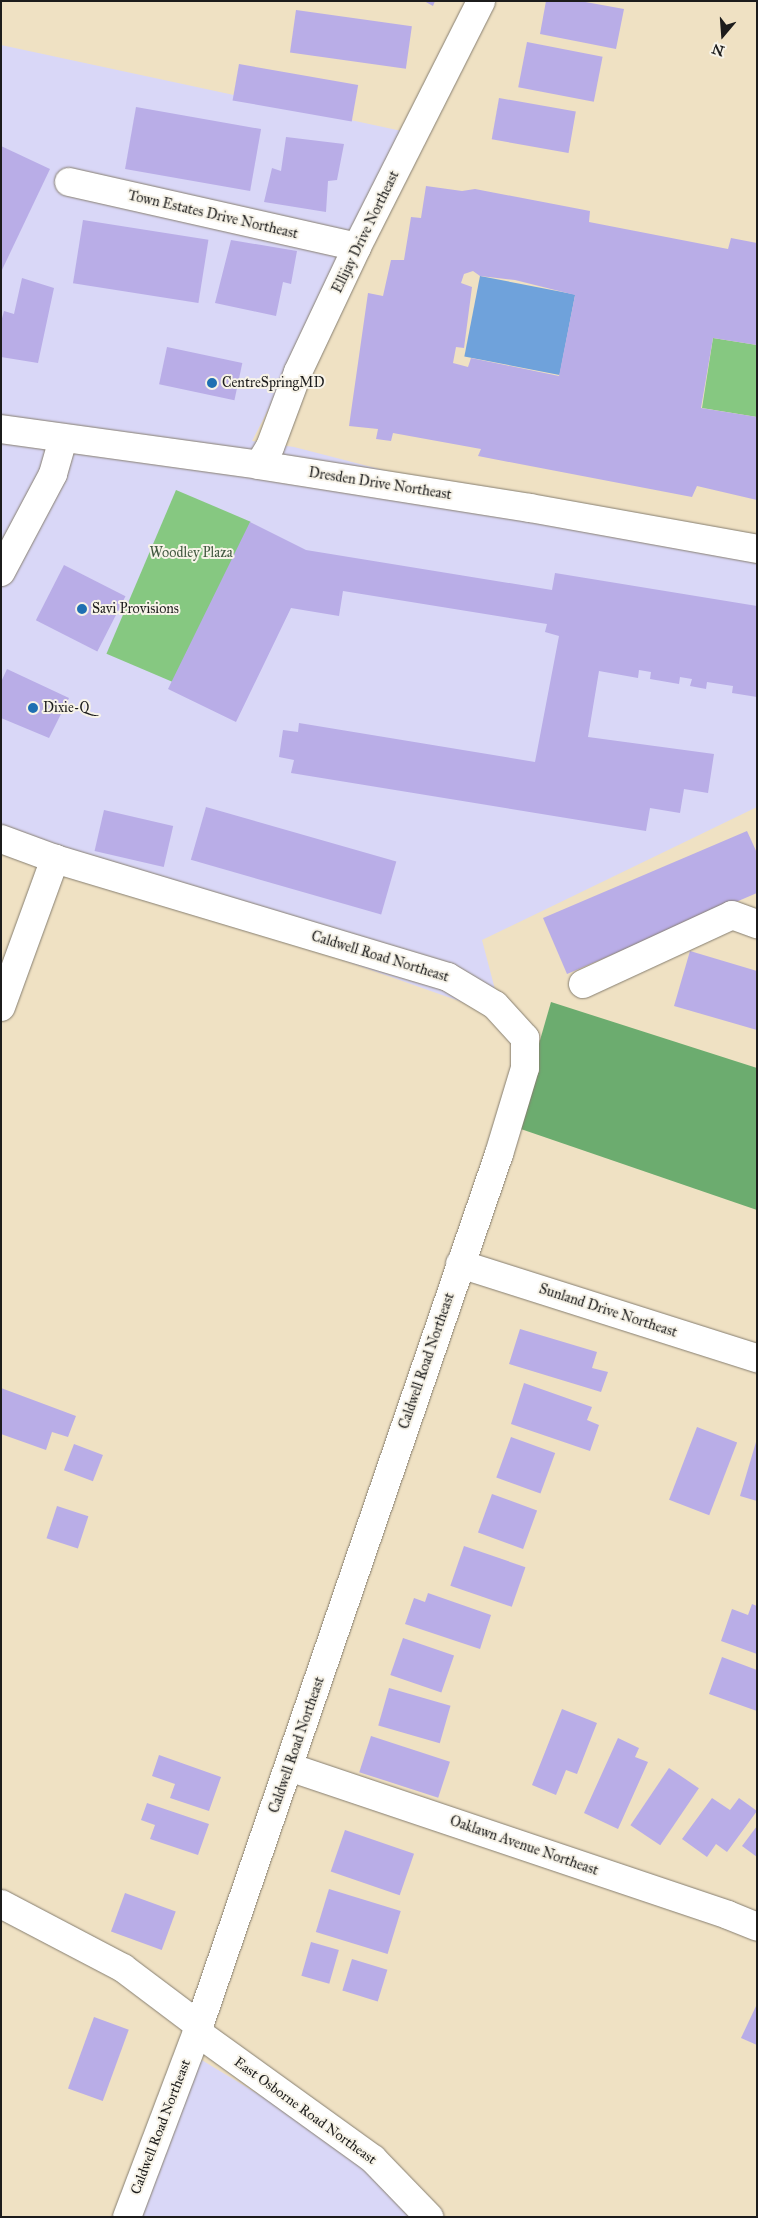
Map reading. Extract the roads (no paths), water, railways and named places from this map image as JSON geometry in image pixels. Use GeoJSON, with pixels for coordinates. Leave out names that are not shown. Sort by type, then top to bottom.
{"type":"FeatureCollection","features":[{"type":"Feature","properties":{"kind":"street","name":"Ellijay Drive Northeast"},"geometry":{"type":"LineString","coordinates":[[259,465],[270,447],[298,372],[357,247],[481,1]]}},
{"type":"Feature","properties":{"kind":"street","name":"Town Estates Drive Northeast"},"geometry":{"type":"LineString","coordinates":[[69,182],[357,247]]}},
{"type":"Feature","properties":{"kind":"street","name":"Dresden Drive Northeast"},"geometry":{"type":"LineString","coordinates":[[1,429],[259,465],[530,508],[757,549]]}},
{"type":"Feature","properties":{"kind":"street"},"geometry":{"type":"LineString","coordinates":[[1,572],[52,474],[63,438]]}},
{"type":"Feature","properties":{"kind":"street","name":"Caldwell Road Northeast"},"geometry":{"type":"LineString","coordinates":[[1,839],[55,859],[448,977],[495,1005],[525,1038],[525,1068],[460,1264],[198,2029],[127,2217]]}},
{"type":"Feature","properties":{"kind":"street"},"geometry":{"type":"LineString","coordinates":[[1,1007],[55,859]]}},
{"type":"Feature","properties":{"kind":"street"},"geometry":{"type":"LineString","coordinates":[[583,984],[732,915],[757,924]]}},
{"type":"Feature","properties":{"kind":"street","name":"Sunland Drive Northeast"},"geometry":{"type":"LineString","coordinates":[[460,1264],[757,1358]]}},
{"type":"Feature","properties":{"kind":"street","name":"Oaklawn Avenue Northeast"},"geometry":{"type":"LineString","coordinates":[[289,1767],[728,1915],[757,1927]]}},
{"type":"Feature","properties":{"kind":"street","name":"East Osborne Road Northeast"},"geometry":{"type":"LineString","coordinates":[[1,1904],[122,1968],[198,2029],[373,2159],[429,2217]]}},
{"type":"Feature","properties":{"kind":"water"},"geometry":{"type":"Polygon","coordinates":[[[480,276],[575,295],[560,375],[464,356],[480,276]]]}},
{"type":"Feature","properties":{"kind":"place","name":"CentreSpringMD"},"geometry":{"type":"Point","coordinates":[212,383]}},
{"type":"Feature","properties":{"kind":"place","name":"Savi Provisions"},"geometry":{"type":"Point","coordinates":[82,609]}},
{"type":"Feature","properties":{"kind":"place","name":"Dixie-Q"},"geometry":{"type":"Point","coordinates":[33,708]}},
{"type":"Feature","properties":{"kind":"park label","name":"Woodley Plaza"},"geometry":{"type":"Point","coordinates":[191,553]}}]}
